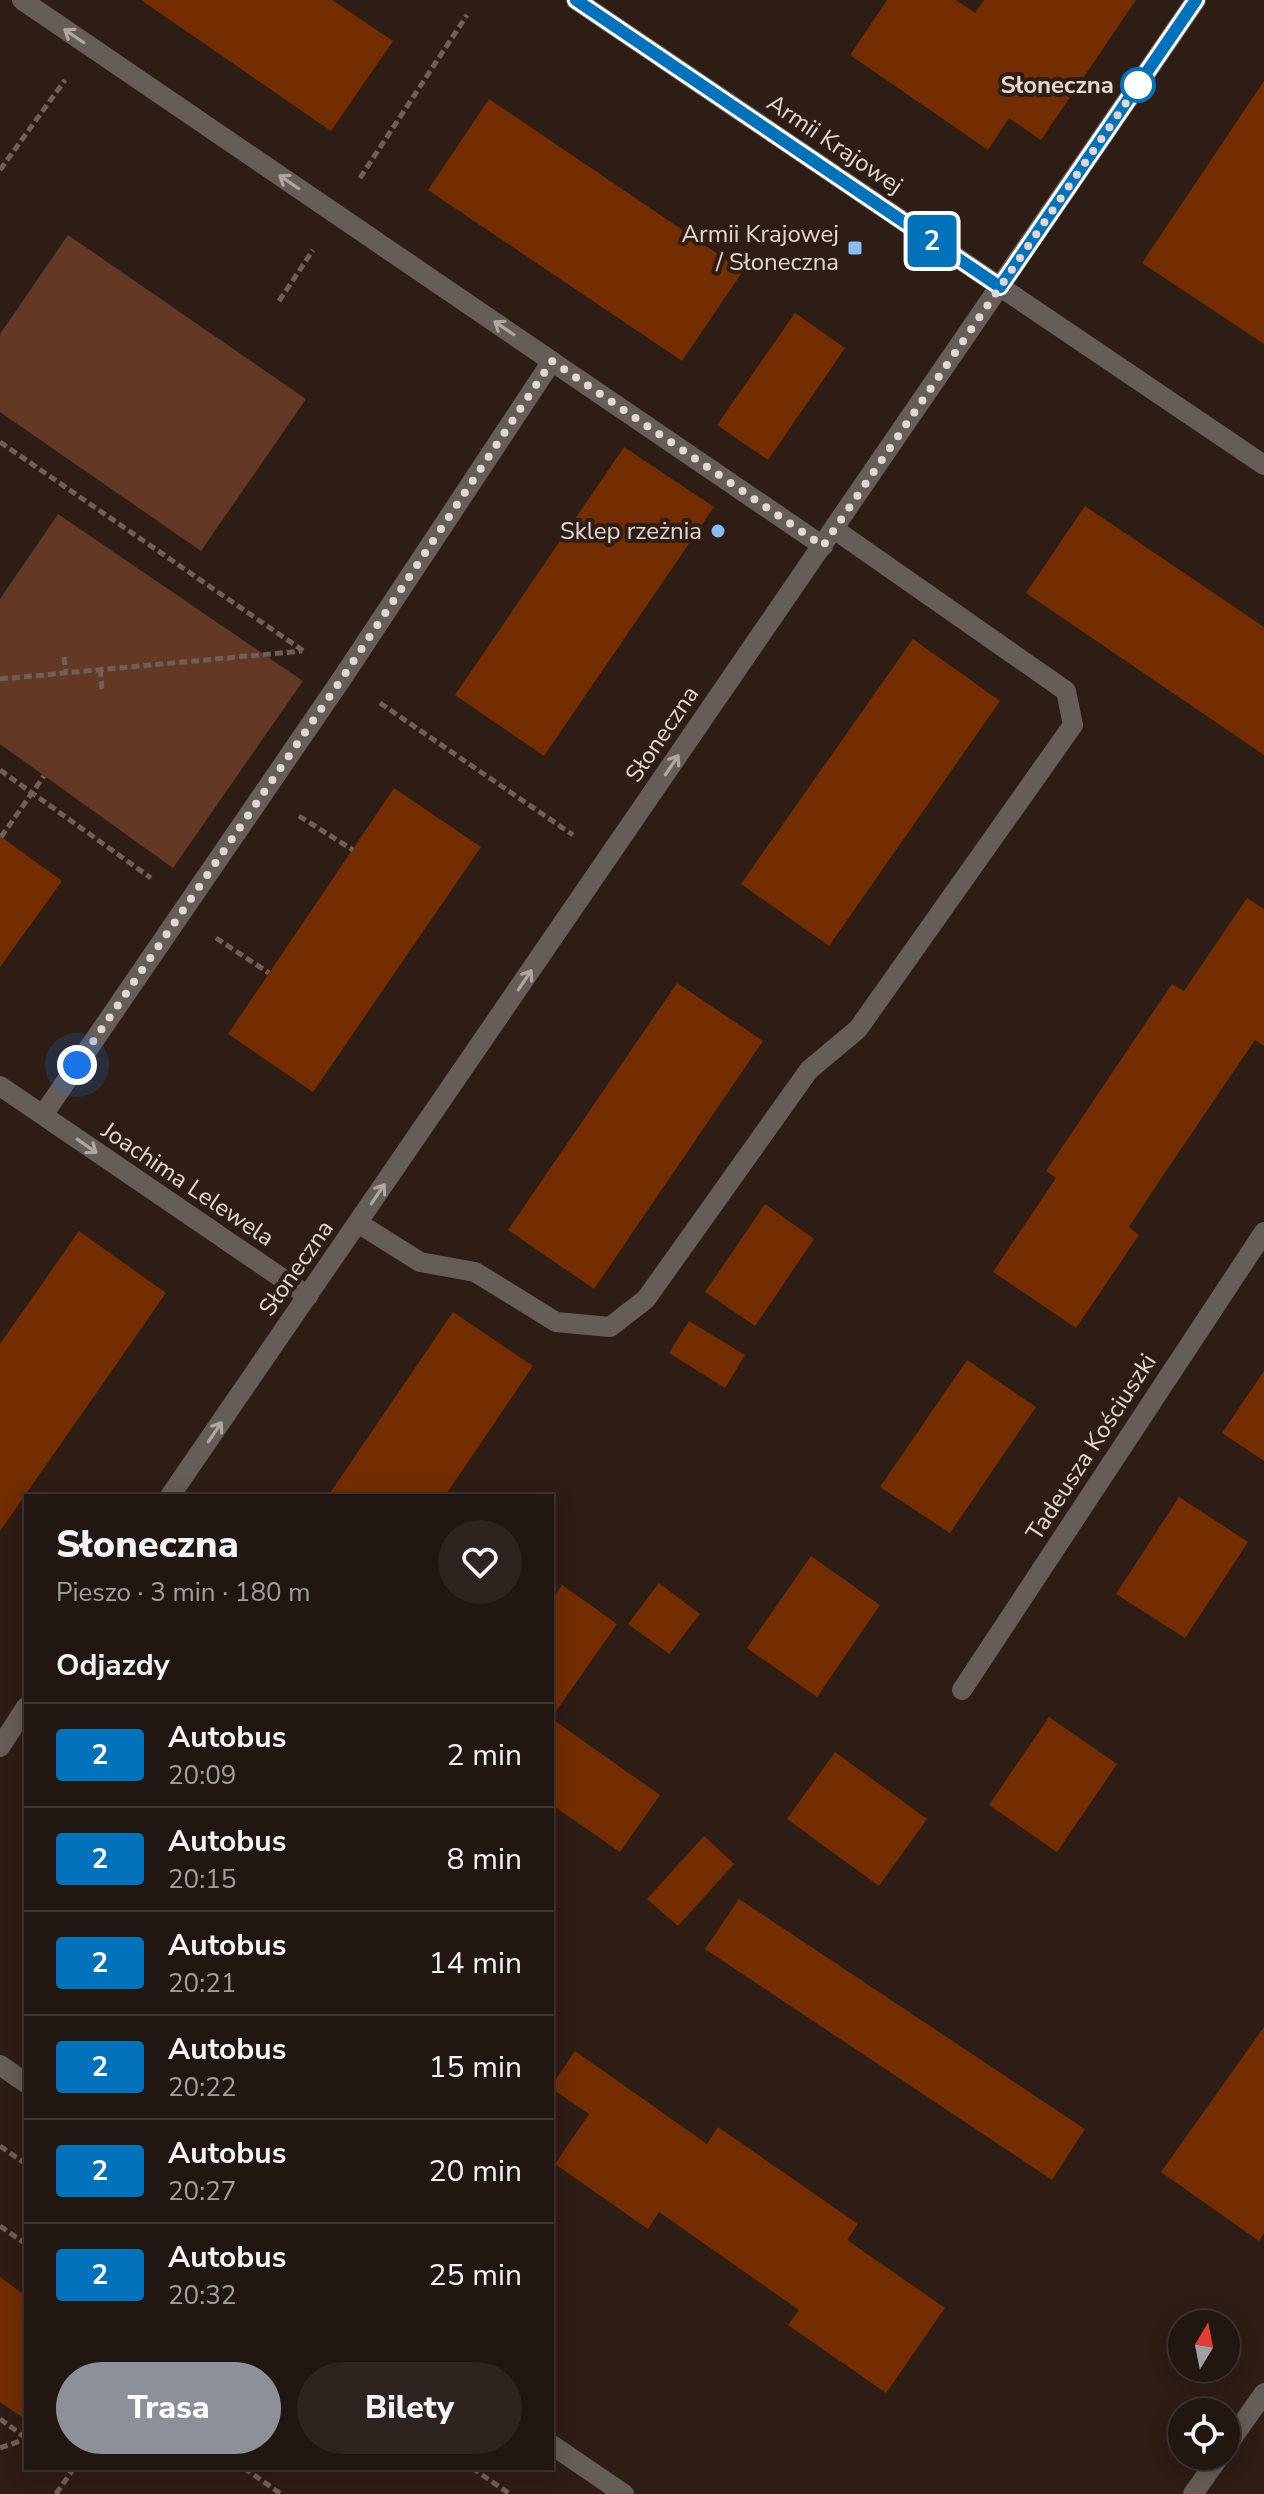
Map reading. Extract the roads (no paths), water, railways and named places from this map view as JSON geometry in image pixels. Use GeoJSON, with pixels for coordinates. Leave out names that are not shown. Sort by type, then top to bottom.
{"type":"FeatureCollection","features":[{"type":"Feature","properties":{"kind":"street"},"geometry":{"type":"LineString","coordinates":[[22,0],[552,361],[1066,691],[1073,725],[858,1029],[809,1070],[646,1299],[610,1327],[556,1322],[475,1272],[420,1262],[358,1223]]}},
{"type":"Feature","properties":{"kind":"street","name":"Armii Krajowej"},"geometry":{"type":"LineString","coordinates":[[576,0],[1264,465]]}},
{"type":"Feature","properties":{"kind":"street","name":"Słoneczna"},"geometry":{"type":"LineString","coordinates":[[171,1494],[1196,0]]}},
{"type":"Feature","properties":{"kind":"street"},"geometry":{"type":"LineString","coordinates":[[43,1115],[552,361]]}},
{"type":"Feature","properties":{"kind":"street","name":"Joachima Lelewela"},"geometry":{"type":"LineString","coordinates":[[0,1086],[308,1296]]}},
{"type":"Feature","properties":{"kind":"street","name":"Tadeusza Kościuszki"},"geometry":{"type":"LineString","coordinates":[[962,1690],[1264,1232]]}},
{"type":"Feature","properties":{"kind":"street"},"geometry":{"type":"LineString","coordinates":[[0,1747],[24,1710]]}},
{"type":"Feature","properties":{"kind":"street"},"geometry":{"type":"LineString","coordinates":[[0,2065],[24,2082]]}},
{"type":"Feature","properties":{"kind":"street"},"geometry":{"type":"LineString","coordinates":[[1240,2427],[1264,2393]]}},
{"type":"Feature","properties":{"kind":"street"},"geometry":{"type":"LineString","coordinates":[[554,2446],[624,2494]]}},
{"type":"Feature","properties":{"kind":"street"},"geometry":{"type":"LineString","coordinates":[[1193,2494],[1210,2470]]}},
{"type":"Feature","properties":{"kind":"place","name":"Słoneczna"},"geometry":{"type":"Point","coordinates":[1138,85]}},
{"type":"Feature","properties":{"kind":"place","name":"Armii Krajowej / Słoneczna"},"geometry":{"type":"Point","coordinates":[855,248]}},
{"type":"Feature","properties":{"kind":"place","name":"Sklep rzeżnia"},"geometry":{"type":"Point","coordinates":[718,531]}}]}
